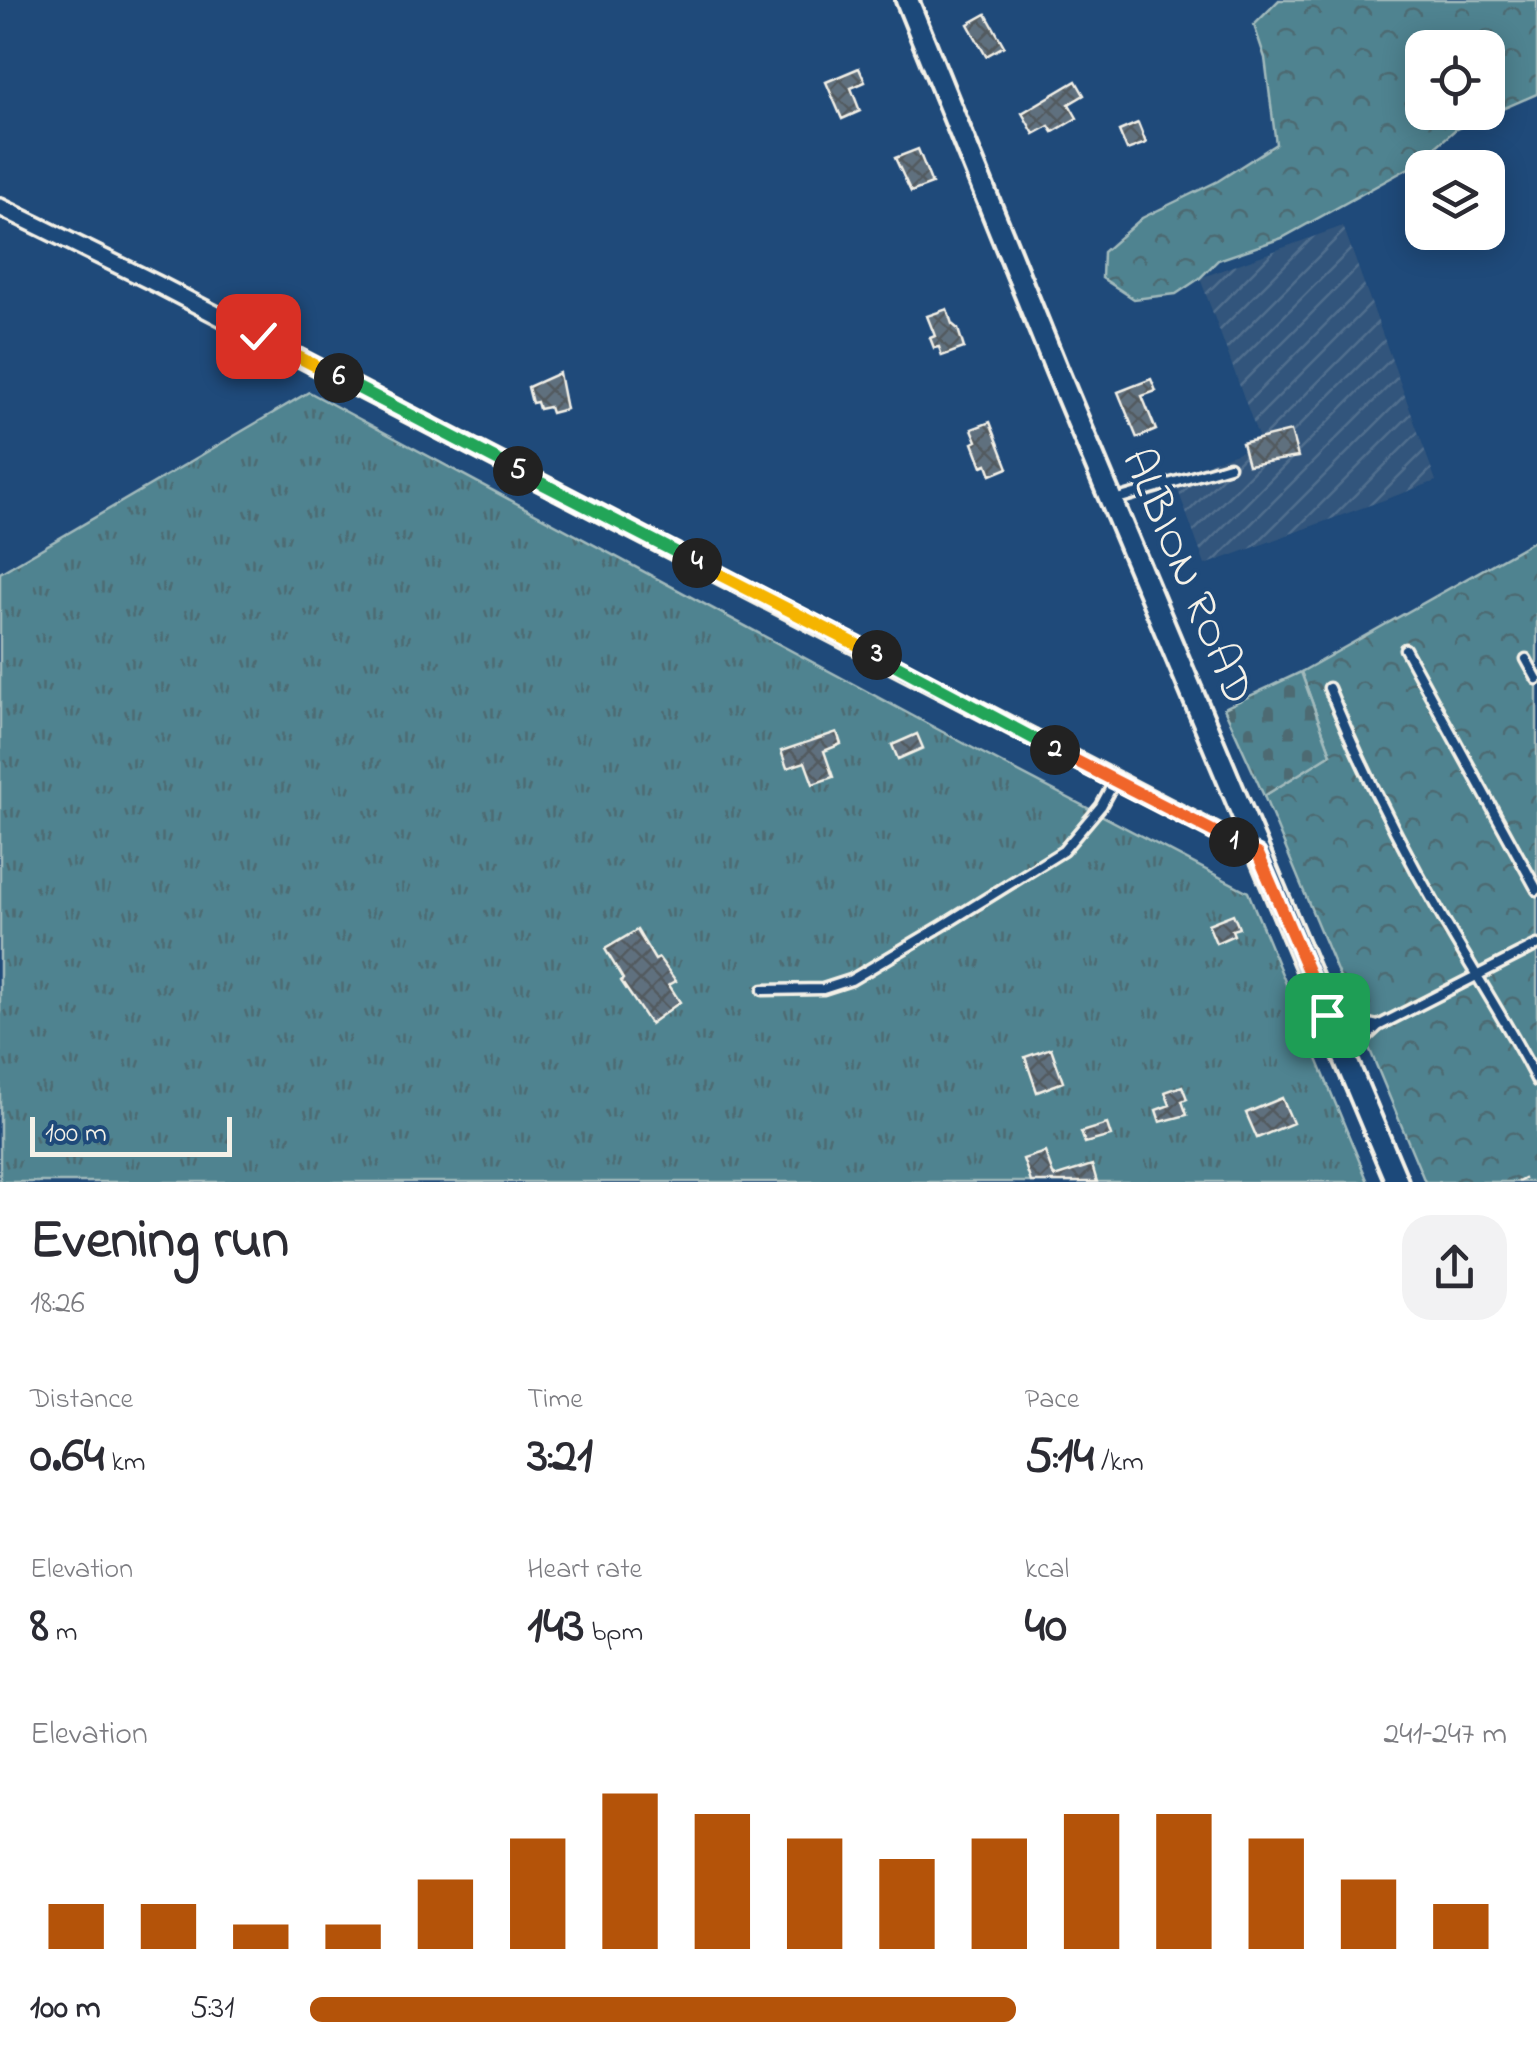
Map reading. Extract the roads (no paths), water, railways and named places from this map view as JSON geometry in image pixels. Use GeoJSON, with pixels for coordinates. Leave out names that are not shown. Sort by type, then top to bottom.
{"type":"FeatureCollection","features":[{"type":"Feature","properties":{"kind":"main road","name":"ALBION ROAD"},"geometry":{"type":"LineString","coordinates":[[907,0],[1397,1182]]}},
{"type":"Feature","properties":{"kind":"street"},"geometry":{"type":"LineString","coordinates":[[0,207],[158,284],[1258,854]]}},
{"type":"Feature","properties":{"kind":"lane"},"geometry":{"type":"LineString","coordinates":[[1112,500],[1229,466]]}},
{"type":"Feature","properties":{"kind":"lane"},"geometry":{"type":"LineString","coordinates":[[1405,650],[1537,890]]}},
{"type":"Feature","properties":{"kind":"lane"},"geometry":{"type":"LineString","coordinates":[[1526,659],[1537,678]]}},
{"type":"Feature","properties":{"kind":"lane"},"geometry":{"type":"LineString","coordinates":[[1329,688],[1354,751],[1396,833],[1537,1082]]}},
{"type":"Feature","properties":{"kind":"lane"},"geometry":{"type":"LineString","coordinates":[[763,990],[812,990],[850,980],[942,926],[1063,851],[1101,806],[1114,782]]}},
{"type":"Feature","properties":{"kind":"lane"},"geometry":{"type":"LineString","coordinates":[[1345,1058],[1378,1026],[1537,945]]}},
{"type":"Feature","properties":{"kind":"lane"},"geometry":{"type":"LineString","coordinates":[[1327,1015],[1378,1026]]}}]}
